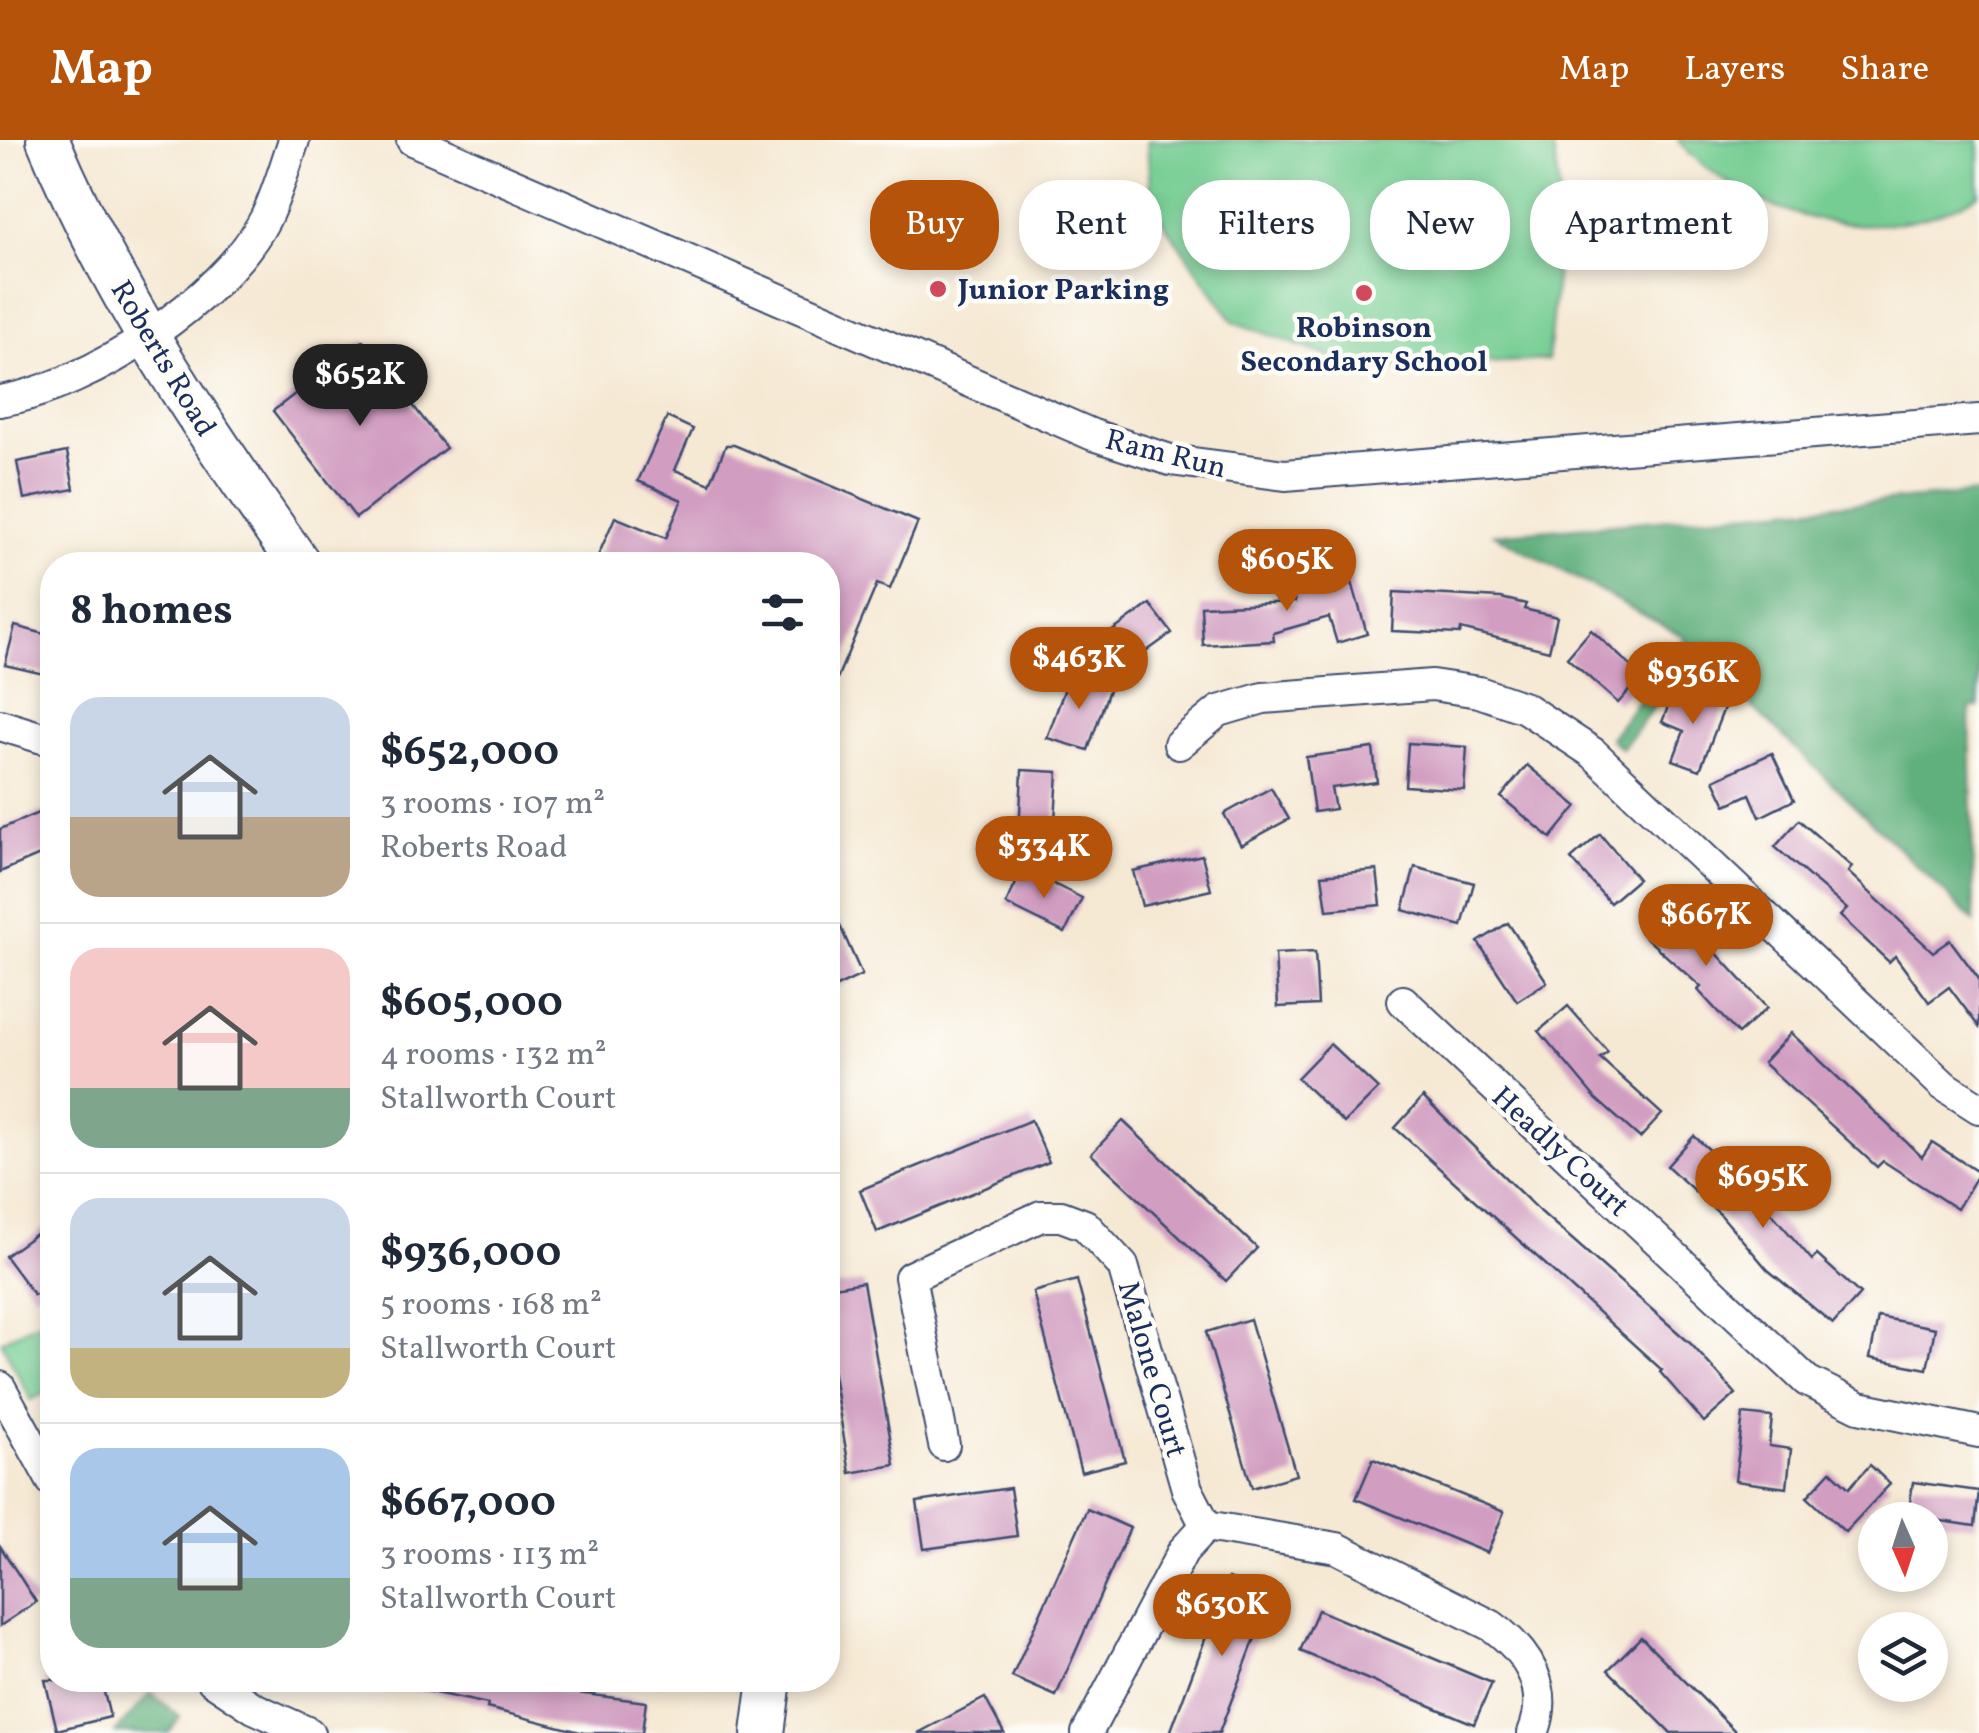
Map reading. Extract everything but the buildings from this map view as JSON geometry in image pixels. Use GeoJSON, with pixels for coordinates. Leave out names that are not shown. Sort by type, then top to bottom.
{"type":"FeatureCollection","features":[{"type":"Feature","properties":{"kind":"main road","name":"Roberts Road"},"geometry":{"type":"LineString","coordinates":[[48,140],[100,252],[223,456],[291,552]]}},
{"type":"Feature","properties":{"kind":"main road"},"geometry":{"type":"LineString","coordinates":[[763,1733],[768,1692]]}},
{"type":"Feature","properties":{"kind":"street"},"geometry":{"type":"LineString","coordinates":[[0,401],[56,385],[178,318],[229,269],[264,220],[294,140]]}},
{"type":"Feature","properties":{"kind":"street","name":"Ram Run"},"geometry":{"type":"LineString","coordinates":[[412,140],[1094,435],[1170,460],[1286,475],[1979,420]]}},
{"type":"Feature","properties":{"kind":"street"},"geometry":{"type":"LineString","coordinates":[[1179,744],[1219,711],[1263,698],[1432,686],[1479,692],[1524,708],[1593,752],[1943,1085],[1979,1108]]}},
{"type":"Feature","properties":{"kind":"street"},"geometry":{"type":"LineString","coordinates":[[0,725],[40,737]]}},
{"type":"Feature","properties":{"kind":"street","name":"Headly Court"},"geometry":{"type":"LineString","coordinates":[[1403,1001],[1807,1381],[1860,1408],[1979,1432]]}},
{"type":"Feature","properties":{"kind":"street","name":"Malone Court"},"geometry":{"type":"LineString","coordinates":[[944,1444],[910,1277],[1041,1216],[1060,1216],[1086,1225],[1123,1266],[1188,1489],[1206,1526]]}},
{"type":"Feature","properties":{"kind":"street"},"geometry":{"type":"LineString","coordinates":[[0,1387],[40,1459]]}},
{"type":"Feature","properties":{"kind":"street"},"geometry":{"type":"LineString","coordinates":[[1087,1733],[1183,1550],[1206,1526],[1337,1548],[1492,1626],[1514,1642],[1538,1684],[1541,1712],[1533,1733]]}},
{"type":"Feature","properties":{"kind":"street"},"geometry":{"type":"LineString","coordinates":[[230,1692],[254,1708],[309,1733]]}},
{"type":"Feature","properties":{"kind":"green space"},"geometry":{"type":"Polygon","coordinates":[[[1147,140],[1552,140],[1557,180],[1530,180],[1530,270],[1557,270],[1548,360],[1361,368],[1234,322],[1197,270],[1350,270],[1350,180],[1182,180],[1182,249],[1162,221],[1162,180],[1149,180],[1147,140]]]}},
{"type":"Feature","properties":{"kind":"green space"},"geometry":{"type":"Polygon","coordinates":[[[1677,140],[1979,140],[1979,194],[1941,212],[1901,222],[1819,220],[1768,203],[1768,180],[1725,180],[1677,140]]]}},
{"type":"Feature","properties":{"kind":"green space"},"geometry":{"type":"Polygon","coordinates":[[[1979,493],[1979,707],[1970,708],[1974,921],[1696,652],[1622,749],[1610,738],[1686,638],[1494,534],[1979,493]]]}},
{"type":"Feature","properties":{"kind":"green space"},"geometry":{"type":"Polygon","coordinates":[[[40,1321],[40,1395],[31,1400],[1,1341],[40,1321]]]}},
{"type":"Feature","properties":{"kind":"green space"},"geometry":{"type":"Polygon","coordinates":[[[151,1693],[180,1717],[168,1733],[115,1733],[151,1693]]]}},
{"type":"Feature","properties":{"kind":"place","name":"Junior Parking"},"geometry":{"type":"Point","coordinates":[938,289]}},
{"type":"Feature","properties":{"kind":"place","name":"Robinson Secondary School"},"geometry":{"type":"Point","coordinates":[1364,293]}}]}
